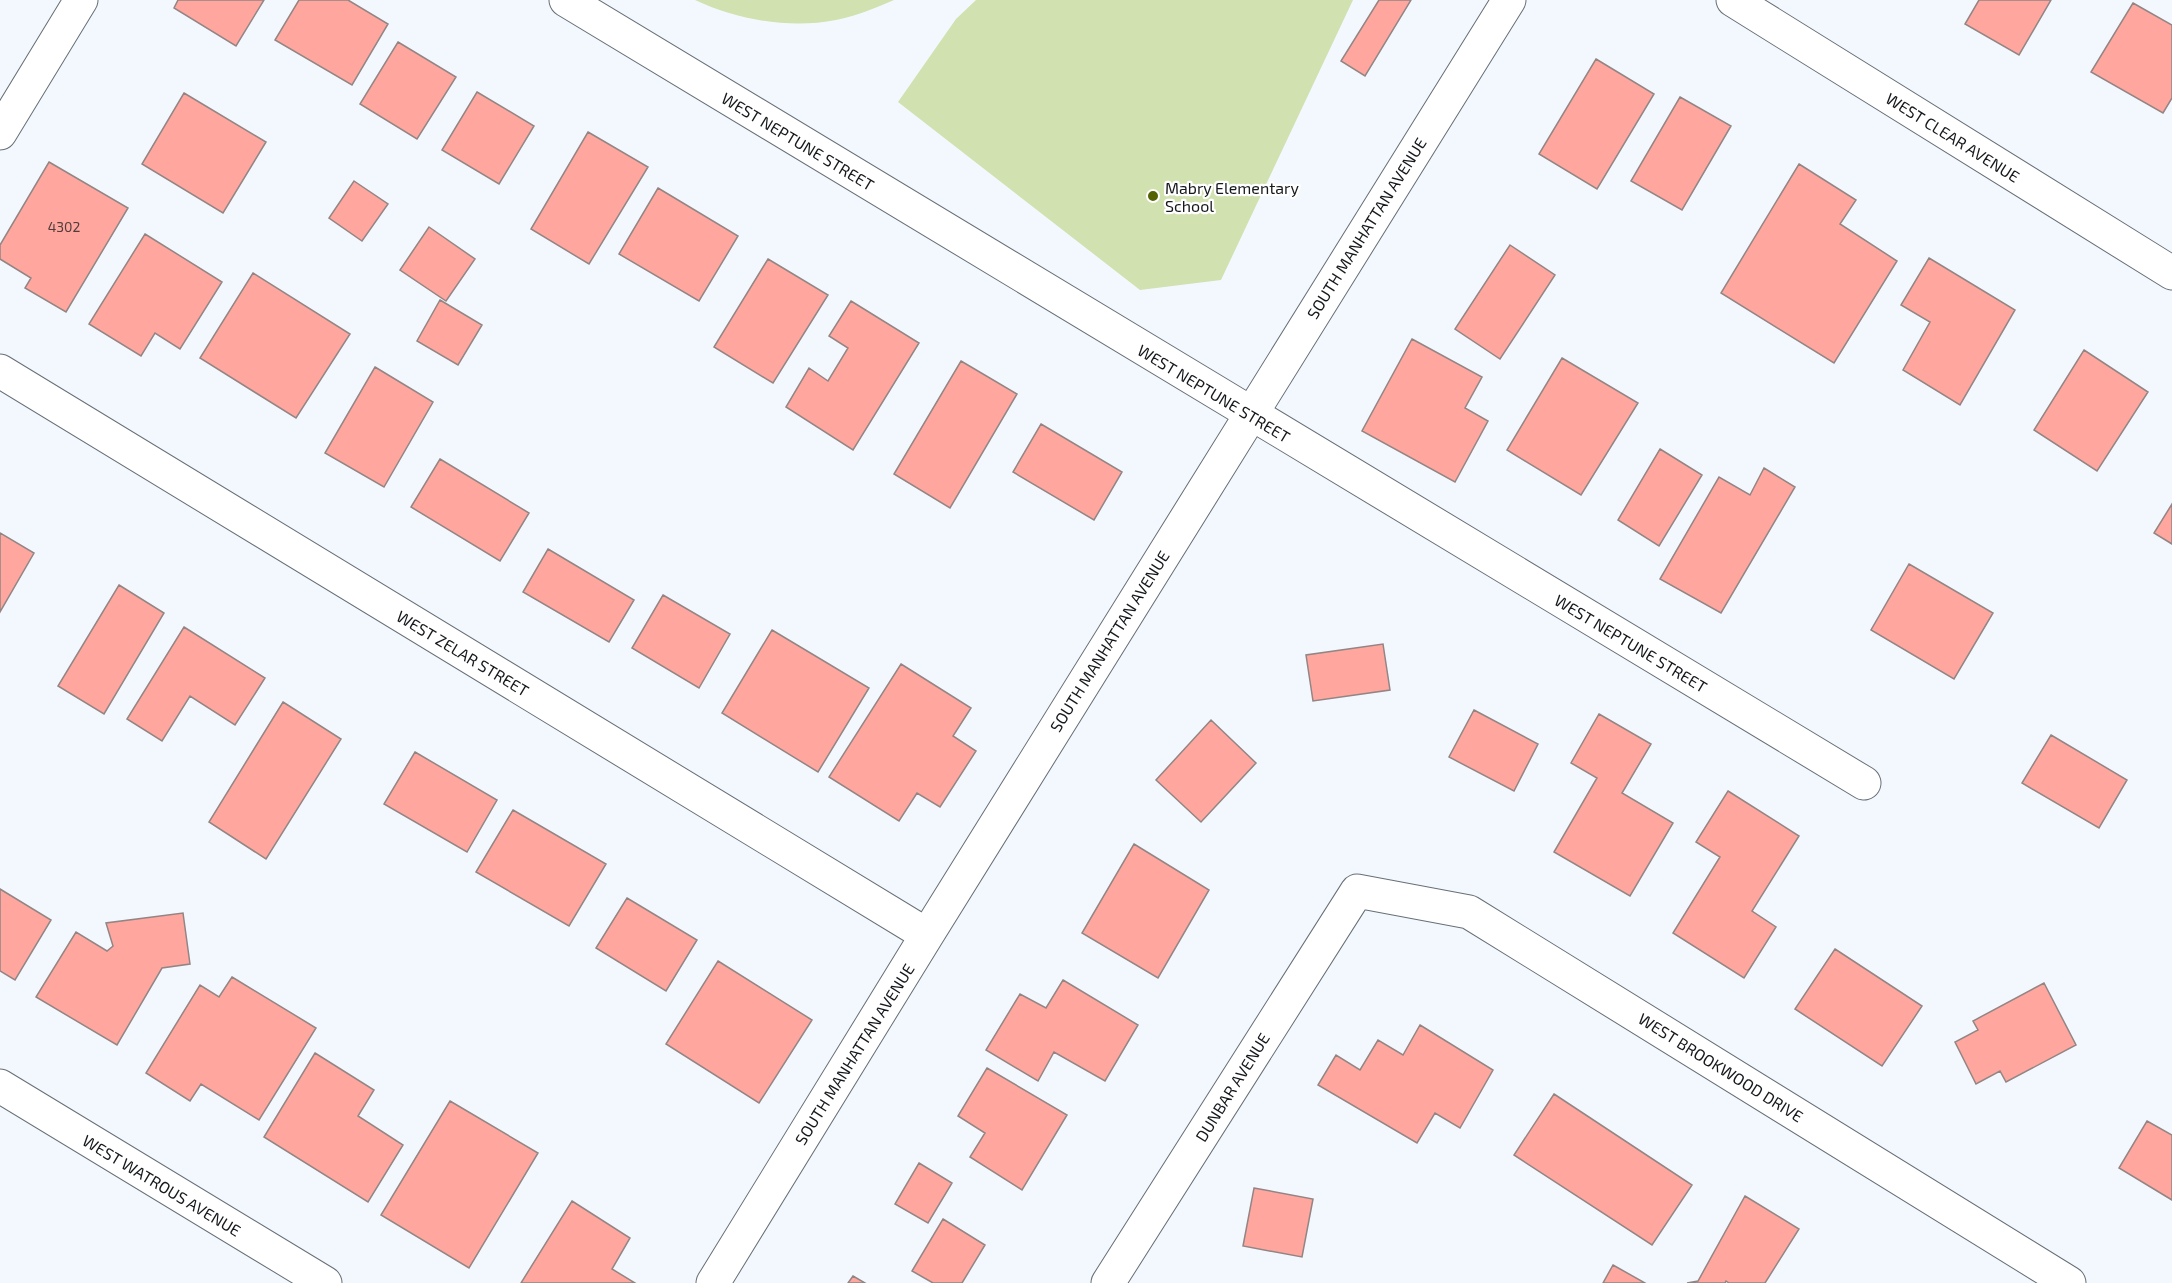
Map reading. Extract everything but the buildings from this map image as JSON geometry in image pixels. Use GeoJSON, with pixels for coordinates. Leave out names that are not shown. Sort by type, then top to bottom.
{"type":"FeatureCollection","features":[{"type":"Feature","properties":{"kind":"street"},"geometry":{"type":"LineString","coordinates":[[0,133],[81,0]]}},
{"type":"Feature","properties":{"kind":"street","name":"WEST NEPTUNE STREET"},"geometry":{"type":"LineString","coordinates":[[566,0],[1864,783]]}},
{"type":"Feature","properties":{"kind":"street","name":"SOUTH MANHATTAN AVENUE"},"geometry":{"type":"LineString","coordinates":[[713,1283],[927,934],[1509,0]]}},
{"type":"Feature","properties":{"kind":"street","name":"WEST CLEAR AVENUE"},"geometry":{"type":"LineString","coordinates":[[1733,0],[2172,273]]}},
{"type":"Feature","properties":{"kind":"street","name":"WEST ZELAR STREET"},"geometry":{"type":"LineString","coordinates":[[0,371],[927,934]]}},
{"type":"Feature","properties":{"kind":"street","name":"DUNBAR AVENUE"},"geometry":{"type":"LineString","coordinates":[[1108,1283],[1357,891]]}},
{"type":"Feature","properties":{"kind":"street","name":"WEST BROOKWOOD DRIVE"},"geometry":{"type":"LineString","coordinates":[[1357,891],[1469,912],[2069,1283]]}},
{"type":"Feature","properties":{"kind":"street","name":"WEST WATROUS AVENUE"},"geometry":{"type":"LineString","coordinates":[[0,1086],[325,1283]]}},
{"type":"Feature","properties":{"kind":"green space"},"geometry":{"type":"Polygon","coordinates":[[[695,0],[894,0],[866,12],[844,18],[818,23],[782,23],[728,13],[695,0]]]}},
{"type":"Feature","properties":{"kind":"green space"},"geometry":{"type":"Polygon","coordinates":[[[976,0],[1353,0],[1221,280],[1140,290],[898,102],[956,19],[976,0]]]}},
{"type":"Feature","properties":{"kind":"place","name":"Mabry Elementary School"},"geometry":{"type":"Point","coordinates":[1153,196]}}]}
